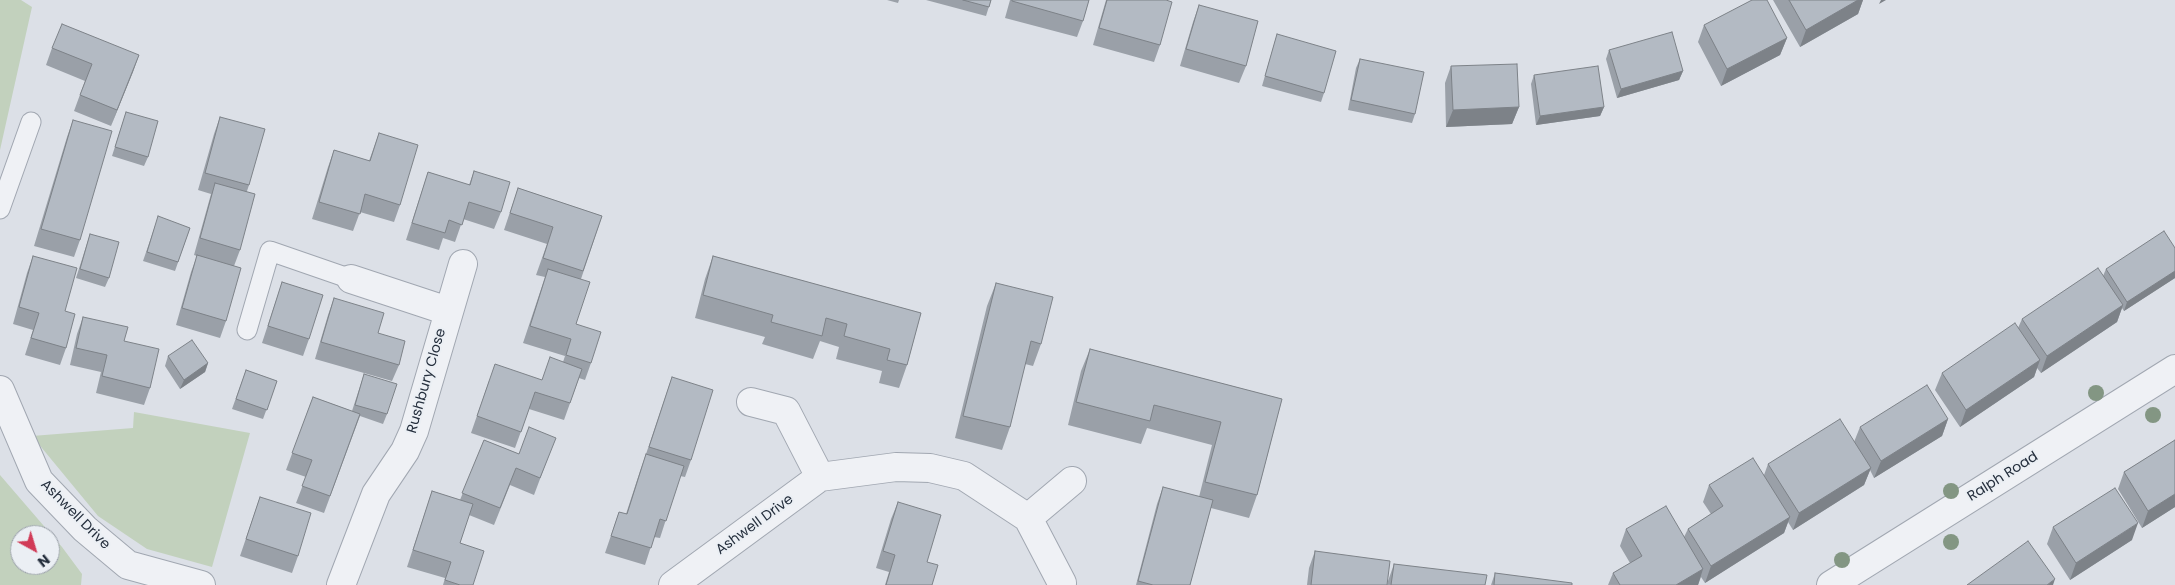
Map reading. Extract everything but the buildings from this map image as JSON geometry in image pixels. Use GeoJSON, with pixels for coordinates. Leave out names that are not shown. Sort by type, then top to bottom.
{"type":"FeatureCollection","features":[{"type":"Feature","properties":{"kind":"street","name":"Rushbury Close"},"geometry":{"type":"LineString","coordinates":[[341,585],[376,494],[405,451],[414,431],[463,264]]}},
{"type":"Feature","properties":{"kind":"street","name":"Rushbury Close"},"geometry":{"type":"LineString","coordinates":[[351,279],[448,311]]}},
{"type":"Feature","properties":{"kind":"street","name":"Ralph Road"},"geometry":{"type":"LineString","coordinates":[[1831,585],[2175,369]]}},
{"type":"Feature","properties":{"kind":"street","name":"Ashwell Drive"},"geometry":{"type":"LineString","coordinates":[[0,390],[39,481],[85,529],[124,575],[201,585]]}},
{"type":"Feature","properties":{"kind":"street"},"geometry":{"type":"LineString","coordinates":[[751,402],[786,411],[820,477]]}},
{"type":"Feature","properties":{"kind":"street","name":"Ashwell Drive"},"geometry":{"type":"LineString","coordinates":[[687,581],[820,477],[896,467],[930,468],[964,476],[1028,518],[1062,582]]}},
{"type":"Feature","properties":{"kind":"street"},"geometry":{"type":"LineString","coordinates":[[1028,518],[1072,480]]}},
{"type":"Feature","properties":{"kind":"lane"},"geometry":{"type":"LineString","coordinates":[[0,209],[30,122]]}},
{"type":"Feature","properties":{"kind":"lane"},"geometry":{"type":"LineString","coordinates":[[247,330],[270,251],[351,279]]}},
{"type":"Feature","properties":{"kind":"green space"},"geometry":{"type":"Polygon","coordinates":[[[0,0],[21,0],[32,7],[0,150],[0,0]]]}},
{"type":"Feature","properties":{"kind":"green space"},"geometry":{"type":"Polygon","coordinates":[[[134,412],[250,433],[212,567],[147,549],[98,516],[32,436],[133,428],[134,412]]]}},
{"type":"Feature","properties":{"kind":"green space"},"geometry":{"type":"Polygon","coordinates":[[[0,475],[43,525],[10,525],[10,575],[60,575],[60,545],[82,574],[81,585],[0,585],[0,475]]]}}]}
